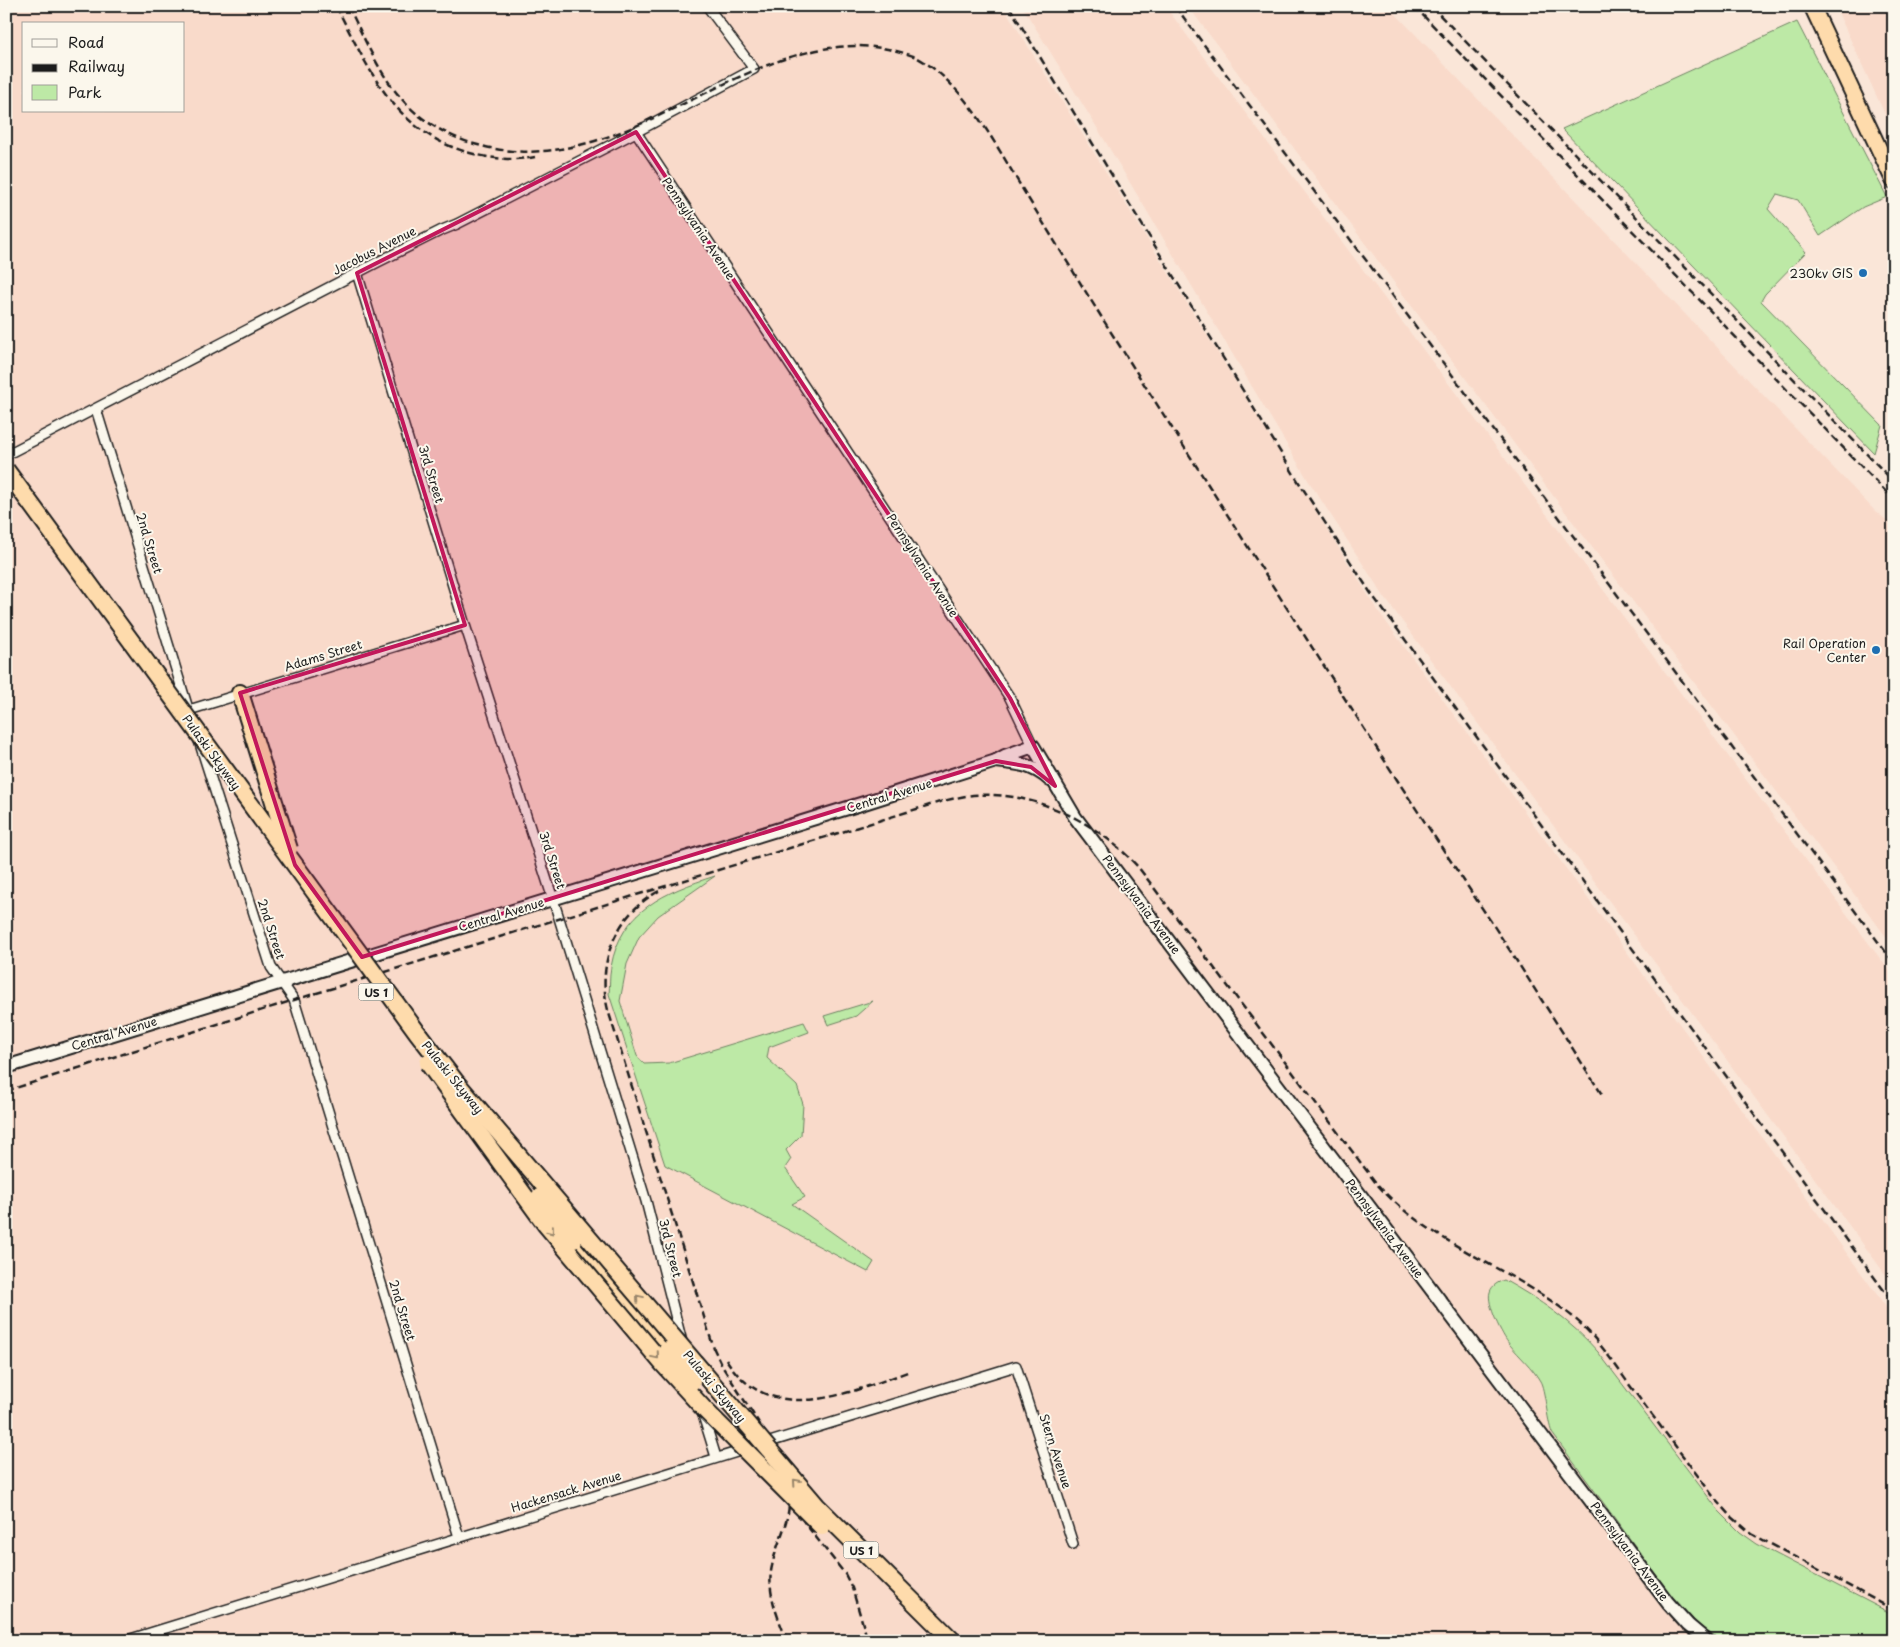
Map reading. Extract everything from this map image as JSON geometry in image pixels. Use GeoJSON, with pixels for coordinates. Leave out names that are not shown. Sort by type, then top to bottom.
{"type":"FeatureCollection","features":[{"type":"Feature","properties":{"kind":"highway"},"geometry":{"type":"LineString","coordinates":[[1812,6],[1894,181]]}},
{"type":"Feature","properties":{"kind":"highway","name":"Pulaski Skyway"},"geometry":{"type":"LineString","coordinates":[[6,470],[432,1051],[474,1104],[817,1506],[953,1641]]}},
{"type":"Feature","properties":{"kind":"highway","name":"Pulaski Skyway"},"geometry":{"type":"LineString","coordinates":[[6,486],[546,1225],[668,1370],[772,1477],[938,1641]]}},
{"type":"Feature","properties":{"kind":"highway"},"geometry":{"type":"LineString","coordinates":[[240,693],[296,867],[317,902],[399,1016],[562,1226],[772,1477]]}},
{"type":"Feature","properties":{"kind":"highway"},"geometry":{"type":"LineString","coordinates":[[667,1350],[733,1420],[773,1455]]}},
{"type":"Feature","properties":{"kind":"main road","name":"Central Avenue"},"geometry":{"type":"LineString","coordinates":[[6,1066],[996,761],[1033,746]]}},
{"type":"Feature","properties":{"kind":"main road","name":"Pennsylvania Avenue"},"geometry":{"type":"LineString","coordinates":[[1033,746],[1075,818],[1668,1603],[1688,1625],[1705,1639]]}},
{"type":"Feature","properties":{"kind":"main road","name":"Central Avenue"},"geometry":{"type":"LineString","coordinates":[[996,761],[1023,764],[1031,767],[1045,776],[1055,786]]}},
{"type":"Feature","properties":{"kind":"street","name":"Jacobus Avenue"},"geometry":{"type":"LineString","coordinates":[[6,455],[357,273],[636,132],[754,69],[707,6]]}},
{"type":"Feature","properties":{"kind":"street","name":"Pennsylvania Avenue"},"geometry":{"type":"LineString","coordinates":[[636,132],[1010,698],[1033,746]]}},
{"type":"Feature","properties":{"kind":"street","name":"3rd Street"},"geometry":{"type":"LineString","coordinates":[[357,273],[465,625],[646,1201],[683,1345],[716,1457]]}},
{"type":"Feature","properties":{"kind":"street","name":"2nd Street"},"geometry":{"type":"LineString","coordinates":[[96,409],[271,967],[294,1000],[459,1537]]}},
{"type":"Feature","properties":{"kind":"street","name":"Adams Street"},"geometry":{"type":"LineString","coordinates":[[189,710],[465,625]]}},
{"type":"Feature","properties":{"kind":"street","name":"Hackensack Avenue"},"geometry":{"type":"LineString","coordinates":[[124,1641],[1016,1366]]}},
{"type":"Feature","properties":{"kind":"street","name":"Stern Avenue"},"geometry":{"type":"LineString","coordinates":[[1016,1366],[1073,1544]]}},
{"type":"Feature","properties":{"kind":"highlighted area"},"geometry":{"type":"Polygon","coordinates":[[[636,132],[1010,698],[1055,786],[1031,767],[996,761],[362,957],[295,865],[240,693],[465,625],[357,273],[636,132]]]}},
{"type":"Feature","properties":{"kind":"shaded area"},"geometry":{"type":"Polygon","coordinates":[[[6,6],[1003,6],[1376,608],[1894,1318],[1894,1641],[6,1641],[6,6]]]}},
{"type":"Feature","properties":{"kind":"shaded area"},"geometry":{"type":"Polygon","coordinates":[[[1022,6],[1165,6],[1894,977],[1894,1286],[1385,598],[1308,480],[1022,6]]]}},
{"type":"Feature","properties":{"kind":"shaded area"},"geometry":{"type":"Polygon","coordinates":[[[1188,6],[1388,6],[1875,511],[1894,526],[1894,947],[1545,485],[1188,6]]]}},
{"type":"Feature","properties":{"kind":"shaded area"},"geometry":{"type":"Polygon","coordinates":[[[1835,6],[1894,6],[1894,134],[1835,6]]]}},
{"type":"Feature","properties":{"kind":"green space"},"geometry":{"type":"Polygon","coordinates":[[[1797,22],[1887,197],[1863,207],[1820,236],[1798,200],[1777,194],[1768,209],[1806,252],[1765,294],[1761,301],[1882,425],[1874,453],[1562,129],[1797,22]]]}},
{"type":"Feature","properties":{"kind":"green space"},"geometry":{"type":"Polygon","coordinates":[[[715,876],[658,916],[639,937],[627,964],[620,1001],[637,1056],[644,1064],[669,1063],[804,1022],[809,1032],[769,1047],[767,1058],[797,1086],[803,1104],[801,1135],[786,1150],[791,1159],[785,1168],[805,1197],[792,1204],[874,1262],[868,1272],[665,1165],[609,994],[610,970],[616,947],[624,931],[635,917],[663,897],[715,876]]]}},
{"type":"Feature","properties":{"kind":"green space"},"geometry":{"type":"Polygon","coordinates":[[[873,1001],[856,1016],[828,1025],[824,1016],[873,1001]]]}},
{"type":"Feature","properties":{"kind":"green space"},"geometry":{"type":"Polygon","coordinates":[[[1504,1280],[1554,1312],[1588,1341],[1719,1511],[1740,1532],[1757,1544],[1894,1615],[1894,1641],[1721,1641],[1701,1627],[1677,1603],[1552,1433],[1540,1381],[1507,1341],[1492,1311],[1489,1297],[1490,1292],[1494,1286],[1504,1280]]]}},
{"type":"Feature","properties":{"kind":"railway"},"geometry":{"type":"LineString","coordinates":[[336,6],[373,76],[403,114],[422,130],[444,143],[478,155],[511,159],[535,157]]}},
{"type":"Feature","properties":{"kind":"railway"},"geometry":{"type":"LineString","coordinates":[[348,6],[378,66],[409,107],[428,122],[448,134],[482,146],[540,151],[595,141],[648,120],[754,71],[807,52],[860,46],[916,57],[934,69],[951,84],[980,120],[1103,320],[1248,548],[1603,1096]]}},
{"type":"Feature","properties":{"kind":"railway"},"geometry":{"type":"LineString","coordinates":[[1009,6],[1298,481],[1370,592],[1894,1304]]}},
{"type":"Feature","properties":{"kind":"railway"},"geometry":{"type":"LineString","coordinates":[[1175,6],[1894,963]]}},
{"type":"Feature","properties":{"kind":"railway"},"geometry":{"type":"LineString","coordinates":[[1414,6],[1894,500]]}},
{"type":"Feature","properties":{"kind":"railway"},"geometry":{"type":"LineString","coordinates":[[1431,6],[1894,482]]}},
{"type":"Feature","properties":{"kind":"railway"},"geometry":{"type":"LineString","coordinates":[[6,1091],[294,1000],[943,801],[973,795],[997,795],[1020,798],[1042,804],[1064,813],[1105,837],[1123,851],[1139,868],[1376,1183],[1397,1204],[1420,1223],[1445,1239],[1549,1299],[1581,1324],[1604,1350],[1713,1496],[1732,1517],[1752,1534],[1894,1610]]}},
{"type":"Feature","properties":{"kind":"railway"},"geometry":{"type":"LineString","coordinates":[[659,891],[631,913],[621,926],[613,942],[605,975],[608,1010],[714,1349],[722,1366],[772,1443],[804,1522],[845,1574],[852,1588],[868,1641]]}},
{"type":"Feature","properties":{"kind":"railway"},"geometry":{"type":"LineString","coordinates":[[726,1359],[744,1381],[764,1394],[787,1399],[812,1400],[837,1395],[910,1371]]}},
{"type":"Feature","properties":{"kind":"railway"},"geometry":{"type":"LineString","coordinates":[[787,1641],[774,1604],[771,1576],[774,1557],[788,1514],[789,1495]]}},
{"type":"Feature","properties":{"kind":"place","name":"230kv GIS"},"geometry":{"type":"Point","coordinates":[1863,273]}},
{"type":"Feature","properties":{"kind":"place","name":"Rail Operation Center"},"geometry":{"type":"Point","coordinates":[1876,650]}}]}
